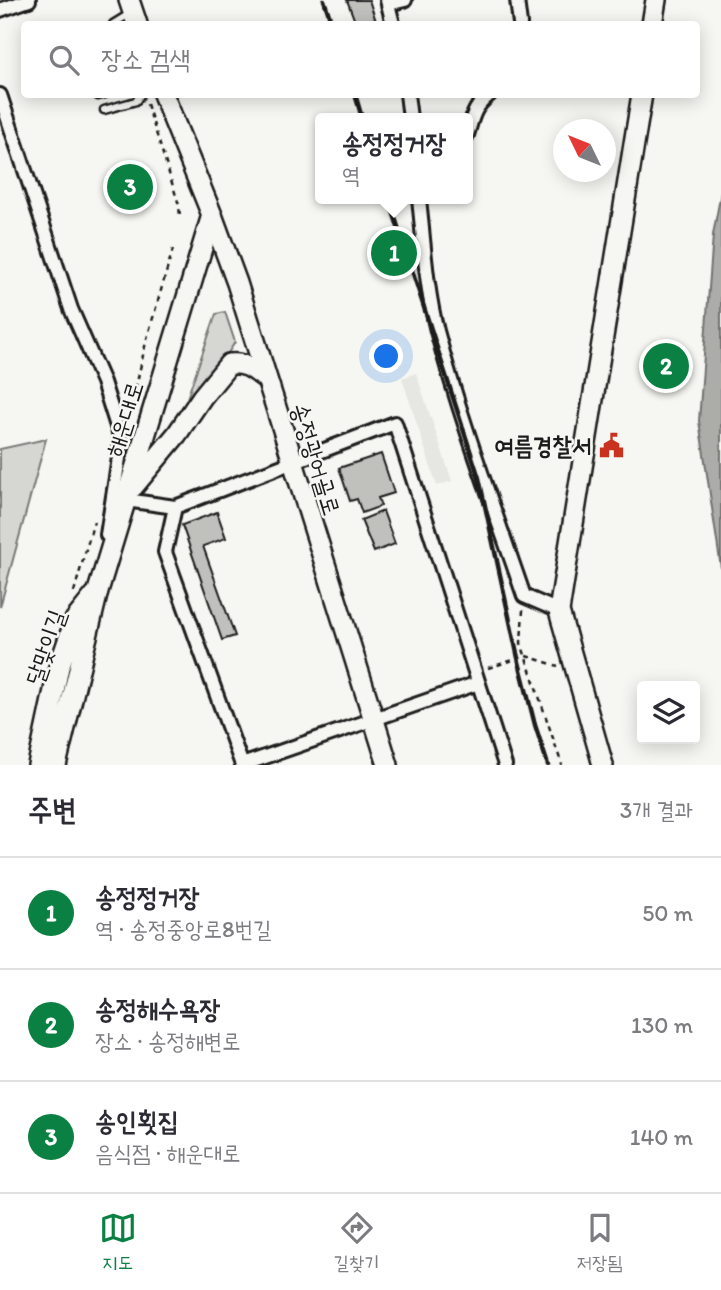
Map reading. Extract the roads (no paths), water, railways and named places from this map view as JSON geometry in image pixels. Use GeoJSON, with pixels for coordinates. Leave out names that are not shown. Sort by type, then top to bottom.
{"type":"FeatureCollection","features":[{"type":"Feature","properties":{"kind":"main road"},"geometry":{"type":"LineString","coordinates":[[652,21],[656,0]]}},
{"type":"Feature","properties":{"kind":"main road"},"geometry":{"type":"LineString","coordinates":[[165,98],[212,215]]}},
{"type":"Feature","properties":{"kind":"main road"},"geometry":{"type":"LineString","coordinates":[[603,765],[559,611],[641,98]]}},
{"type":"Feature","properties":{"kind":"main road","name":"송정광어골로"},"geometry":{"type":"LineString","coordinates":[[212,215],[237,283],[388,765]]}},
{"type":"Feature","properties":{"kind":"main road","name":"해운대로"},"geometry":{"type":"LineString","coordinates":[[56,765],[98,591],[212,215]]}},
{"type":"Feature","properties":{"kind":"main road"},"geometry":{"type":"LineString","coordinates":[[126,497],[229,364],[248,365],[266,379]]}},
{"type":"Feature","properties":{"kind":"main road","name":"달맞이길"},"geometry":{"type":"LineString","coordinates":[[38,765],[59,667],[75,620],[98,591]]}},
{"type":"Feature","properties":{"kind":"street"},"geometry":{"type":"LineString","coordinates":[[0,10],[29,0]]}},
{"type":"Feature","properties":{"kind":"street"},"geometry":{"type":"LineString","coordinates":[[392,21],[388,2],[405,0]]}},
{"type":"Feature","properties":{"kind":"street"},"geometry":{"type":"LineString","coordinates":[[517,0],[520,21]]}},
{"type":"Feature","properties":{"kind":"street"},"geometry":{"type":"LineString","coordinates":[[0,95],[71,309],[103,382],[120,436],[120,458],[98,591]]}},
{"type":"Feature","properties":{"kind":"street"},"geometry":{"type":"LineString","coordinates":[[473,113],[486,98]]}},
{"type":"Feature","properties":{"kind":"street"},"geometry":{"type":"LineString","coordinates":[[420,204],[437,330],[480,469],[524,596],[559,611]]}},
{"type":"Feature","properties":{"kind":"street"},"geometry":{"type":"LineString","coordinates":[[126,497],[175,507],[395,423],[505,765]]}},
{"type":"Feature","properties":{"kind":"street"},"geometry":{"type":"LineString","coordinates":[[175,507],[165,552],[242,765],[372,719],[477,677]]}},
{"type":"Feature","properties":{"kind":"lane"},"geometry":{"type":"LineString","coordinates":[[104,110],[139,98]]}},
{"type":"Feature","properties":{"kind":"railway"},"geometry":{"type":"LineString","coordinates":[[324,0],[331,21]]}},
{"type":"Feature","properties":{"kind":"railway"},"geometry":{"type":"LineString","coordinates":[[356,98],[361,113]]}},
{"type":"Feature","properties":{"kind":"railway"},"geometry":{"type":"LineString","coordinates":[[391,204],[479,478],[518,658],[548,765]]}},
{"type":"Feature","properties":{"kind":"place","name":"송인횟집"},"geometry":{"type":"Point","coordinates":[130,187]}},
{"type":"Feature","properties":{"kind":"place","name":"송정정거장"},"geometry":{"type":"Point","coordinates":[394,253]}},
{"type":"Feature","properties":{"kind":"place","name":"송정해수욕장"},"geometry":{"type":"Point","coordinates":[666,366]}},
{"type":"Feature","properties":{"kind":"place","name":"여름경찰서"},"geometry":{"type":"Point","coordinates":[611,445]}}]}
